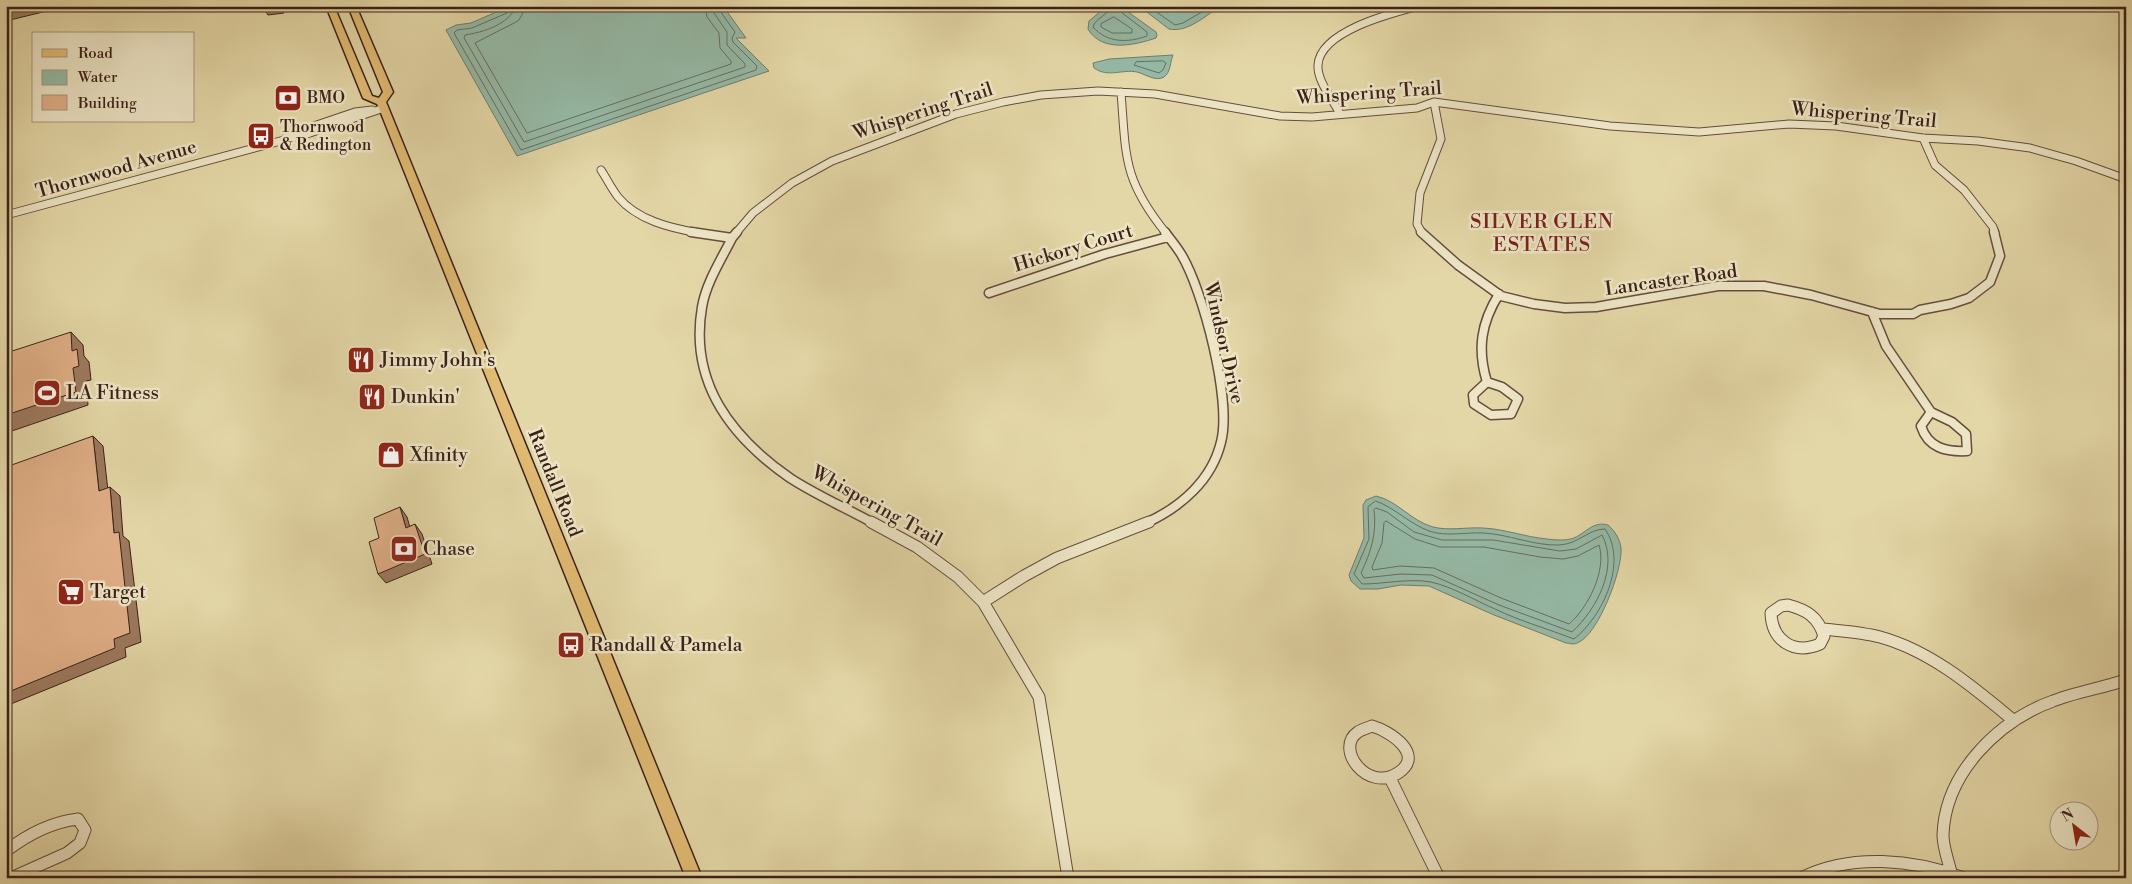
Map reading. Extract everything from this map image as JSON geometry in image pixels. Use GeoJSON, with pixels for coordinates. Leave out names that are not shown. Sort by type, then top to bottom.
{"type":"FeatureCollection","features":[{"type":"Feature","properties":{"kind":"main road","name":"Randall Road"},"geometry":{"type":"LineString","coordinates":[[330,6],[368,98],[383,105]]}},
{"type":"Feature","properties":{"kind":"main road","name":"Randall Road"},"geometry":{"type":"LineString","coordinates":[[352,6],[388,92],[383,105],[694,878]]}},
{"type":"Feature","properties":{"kind":"street"},"geometry":{"type":"LineString","coordinates":[[1340,114],[1318,65],[1321,52],[1329,43],[1345,32],[1419,6]]}},
{"type":"Feature","properties":{"kind":"street","name":"Whispering Trail"},"geometry":{"type":"LineString","coordinates":[[1068,878],[1039,697],[983,602],[958,577],[923,551],[792,479],[762,457],[738,433],[721,410],[708,384],[702,365],[701,332],[702,307],[708,287],[732,238],[753,213],[792,182],[832,161],[956,114],[1003,102],[1070,92],[1155,94],[1247,112],[1280,116],[1312,117],[1417,108],[1434,102],[1610,126],[1701,132],[1789,124],[1836,126],[1923,138],[1978,141],[2030,148],[2126,178]]}},
{"type":"Feature","properties":{"kind":"street","name":"Windsor Drive"},"geometry":{"type":"LineString","coordinates":[[983,602],[1050,561],[1069,552],[1138,528],[1168,513],[1204,479],[1222,440],[1225,423],[1223,400],[1193,278],[1180,254],[1134,187],[1126,159],[1121,92]]}},
{"type":"Feature","properties":{"kind":"street","name":"Lancaster Road"},"geometry":{"type":"LineString","coordinates":[[1434,102],[1441,139],[1420,193],[1417,224],[1422,234],[1451,259],[1499,294],[1534,304],[1565,308],[1596,307],[1718,286],[1756,286],[1811,295],[1872,312],[1913,314],[1920,310],[1951,304],[1969,298],[1990,282],[1996,272],[2000,256],[1993,226],[1964,190],[1935,165],[1923,138]]}},
{"type":"Feature","properties":{"kind":"street","name":"Thornwood Avenue"},"geometry":{"type":"LineString","coordinates":[[6,215],[50,206],[358,119],[383,105]]}},
{"type":"Feature","properties":{"kind":"street"},"geometry":{"type":"LineString","coordinates":[[601,170],[614,192],[643,215],[675,228],[732,238]]}},
{"type":"Feature","properties":{"kind":"street","name":"Hickory Court"},"geometry":{"type":"LineString","coordinates":[[988,292],[1105,254],[1168,237]]}},
{"type":"Feature","properties":{"kind":"street"},"geometry":{"type":"LineString","coordinates":[[1487,382],[1480,354],[1481,331],[1488,310],[1499,294]]}},
{"type":"Feature","properties":{"kind":"street"},"geometry":{"type":"LineString","coordinates":[[1872,312],[1886,346],[1931,412],[1952,422],[1966,434],[1967,451],[1950,452],[1937,447],[1923,435],[1921,426],[1931,412]]}},
{"type":"Feature","properties":{"kind":"street"},"geometry":{"type":"LineString","coordinates":[[1487,382],[1502,387],[1518,399],[1511,414],[1498,418],[1484,414],[1474,404],[1473,395],[1487,382]]}},
{"type":"Feature","properties":{"kind":"street"},"geometry":{"type":"LineString","coordinates":[[1823,629],[1824,636],[1822,642],[1817,647],[1800,648],[1791,645],[1776,634],[1771,626],[1771,613],[1781,606],[1797,607],[1813,616],[1823,629],[1886,639],[1923,655],[1968,682],[2013,720]]}},
{"type":"Feature","properties":{"kind":"street"},"geometry":{"type":"LineString","coordinates":[[1951,872],[1943,836],[1947,808],[1964,769],[1987,743],[2013,720],[2053,700],[2100,689],[2126,680]]}},
{"type":"Feature","properties":{"kind":"street"},"geometry":{"type":"LineString","coordinates":[[1372,726],[1381,727],[1393,733],[1403,744],[1406,752],[1406,761],[1398,774],[1390,778],[1371,777],[1355,764],[1350,756],[1349,747],[1352,738],[1357,732],[1372,726]]}},
{"type":"Feature","properties":{"kind":"street"},"geometry":{"type":"LineString","coordinates":[[1390,778],[1439,878]]}},
{"type":"Feature","properties":{"kind":"street"},"geometry":{"type":"LineString","coordinates":[[6,851],[15,843],[68,819],[78,818],[85,830],[80,842],[67,853],[11,878]]}},
{"type":"Feature","properties":{"kind":"street"},"geometry":{"type":"LineString","coordinates":[[1801,878],[1827,867],[1861,862],[1905,865],[1951,872],[1964,878]]}},
{"type":"Feature","properties":{"kind":"water"},"geometry":{"type":"Polygon","coordinates":[[[510,6],[723,6],[746,38],[736,38],[769,71],[517,156],[446,30],[456,25],[471,23],[510,6]]]}},
{"type":"Feature","properties":{"kind":"water"},"geometry":{"type":"Polygon","coordinates":[[[1114,6],[1124,9],[1156,32],[1156,38],[1129,45],[1119,45],[1102,42],[1094,37],[1088,29],[1089,21],[1101,11],[1114,6]]]}},
{"type":"Feature","properties":{"kind":"water"},"geometry":{"type":"Polygon","coordinates":[[[1139,6],[1221,6],[1190,26],[1176,30],[1169,29],[1139,6]]]}},
{"type":"Feature","properties":{"kind":"water"},"geometry":{"type":"Polygon","coordinates":[[[1173,55],[1168,72],[1164,77],[1158,79],[1131,71],[1110,73],[1099,71],[1094,68],[1093,63],[1109,59],[1173,55]]]}},
{"type":"Feature","properties":{"kind":"water"},"geometry":{"type":"Polygon","coordinates":[[[1376,496],[1391,502],[1425,524],[1439,528],[1491,529],[1539,538],[1568,540],[1598,524],[1608,525],[1619,541],[1621,558],[1608,601],[1593,628],[1585,638],[1571,644],[1494,615],[1429,586],[1401,585],[1378,589],[1360,589],[1351,581],[1349,575],[1364,538],[1363,505],[1366,500],[1376,496]]]}},
{"type":"Feature","properties":{"kind":"building"},"geometry":{"type":"Polygon","coordinates":[[[6,6],[20,6],[6,9],[6,6]]]}},
{"type":"Feature","properties":{"kind":"building","name":"LA Fitness"},"geometry":{"type":"Polygon","coordinates":[[[71,332],[72,351],[77,349],[79,366],[73,368],[76,392],[6,415],[6,353],[71,332]]]}},
{"type":"Feature","properties":{"kind":"building","name":"Target"},"geometry":{"type":"Polygon","coordinates":[[[93,436],[99,491],[110,487],[114,533],[119,532],[130,633],[114,639],[115,648],[6,693],[6,467],[93,436]]]}},
{"type":"Feature","properties":{"kind":"building","name":"Chase"},"geometry":{"type":"Polygon","coordinates":[[[400,507],[406,528],[415,524],[425,554],[378,574],[369,542],[379,538],[374,518],[400,507]]]}},
{"type":"Feature","properties":{"kind":"place","name":"BMO"},"geometry":{"type":"Point","coordinates":[288,98]}},
{"type":"Feature","properties":{"kind":"place","name":"Thornwood & Redington"},"geometry":{"type":"Point","coordinates":[261,136]}},
{"type":"Feature","properties":{"kind":"place","name":"Jimmy John's"},"geometry":{"type":"Point","coordinates":[361,360]}},
{"type":"Feature","properties":{"kind":"place","name":"LA Fitness"},"geometry":{"type":"Point","coordinates":[47,393]}},
{"type":"Feature","properties":{"kind":"place","name":"Dunkin'"},"geometry":{"type":"Point","coordinates":[372,397]}},
{"type":"Feature","properties":{"kind":"place","name":"Xfinity"},"geometry":{"type":"Point","coordinates":[391,455]}},
{"type":"Feature","properties":{"kind":"place","name":"Chase"},"geometry":{"type":"Point","coordinates":[404,549]}},
{"type":"Feature","properties":{"kind":"place","name":"Target"},"geometry":{"type":"Point","coordinates":[71,592]}},
{"type":"Feature","properties":{"kind":"place","name":"Randall & Pamela"},"geometry":{"type":"Point","coordinates":[571,645]}},
{"type":"Feature","properties":{"kind":"district","name":"SILVER GLEN ESTATES"},"geometry":{"type":"Point","coordinates":[1542,234]}}]}
